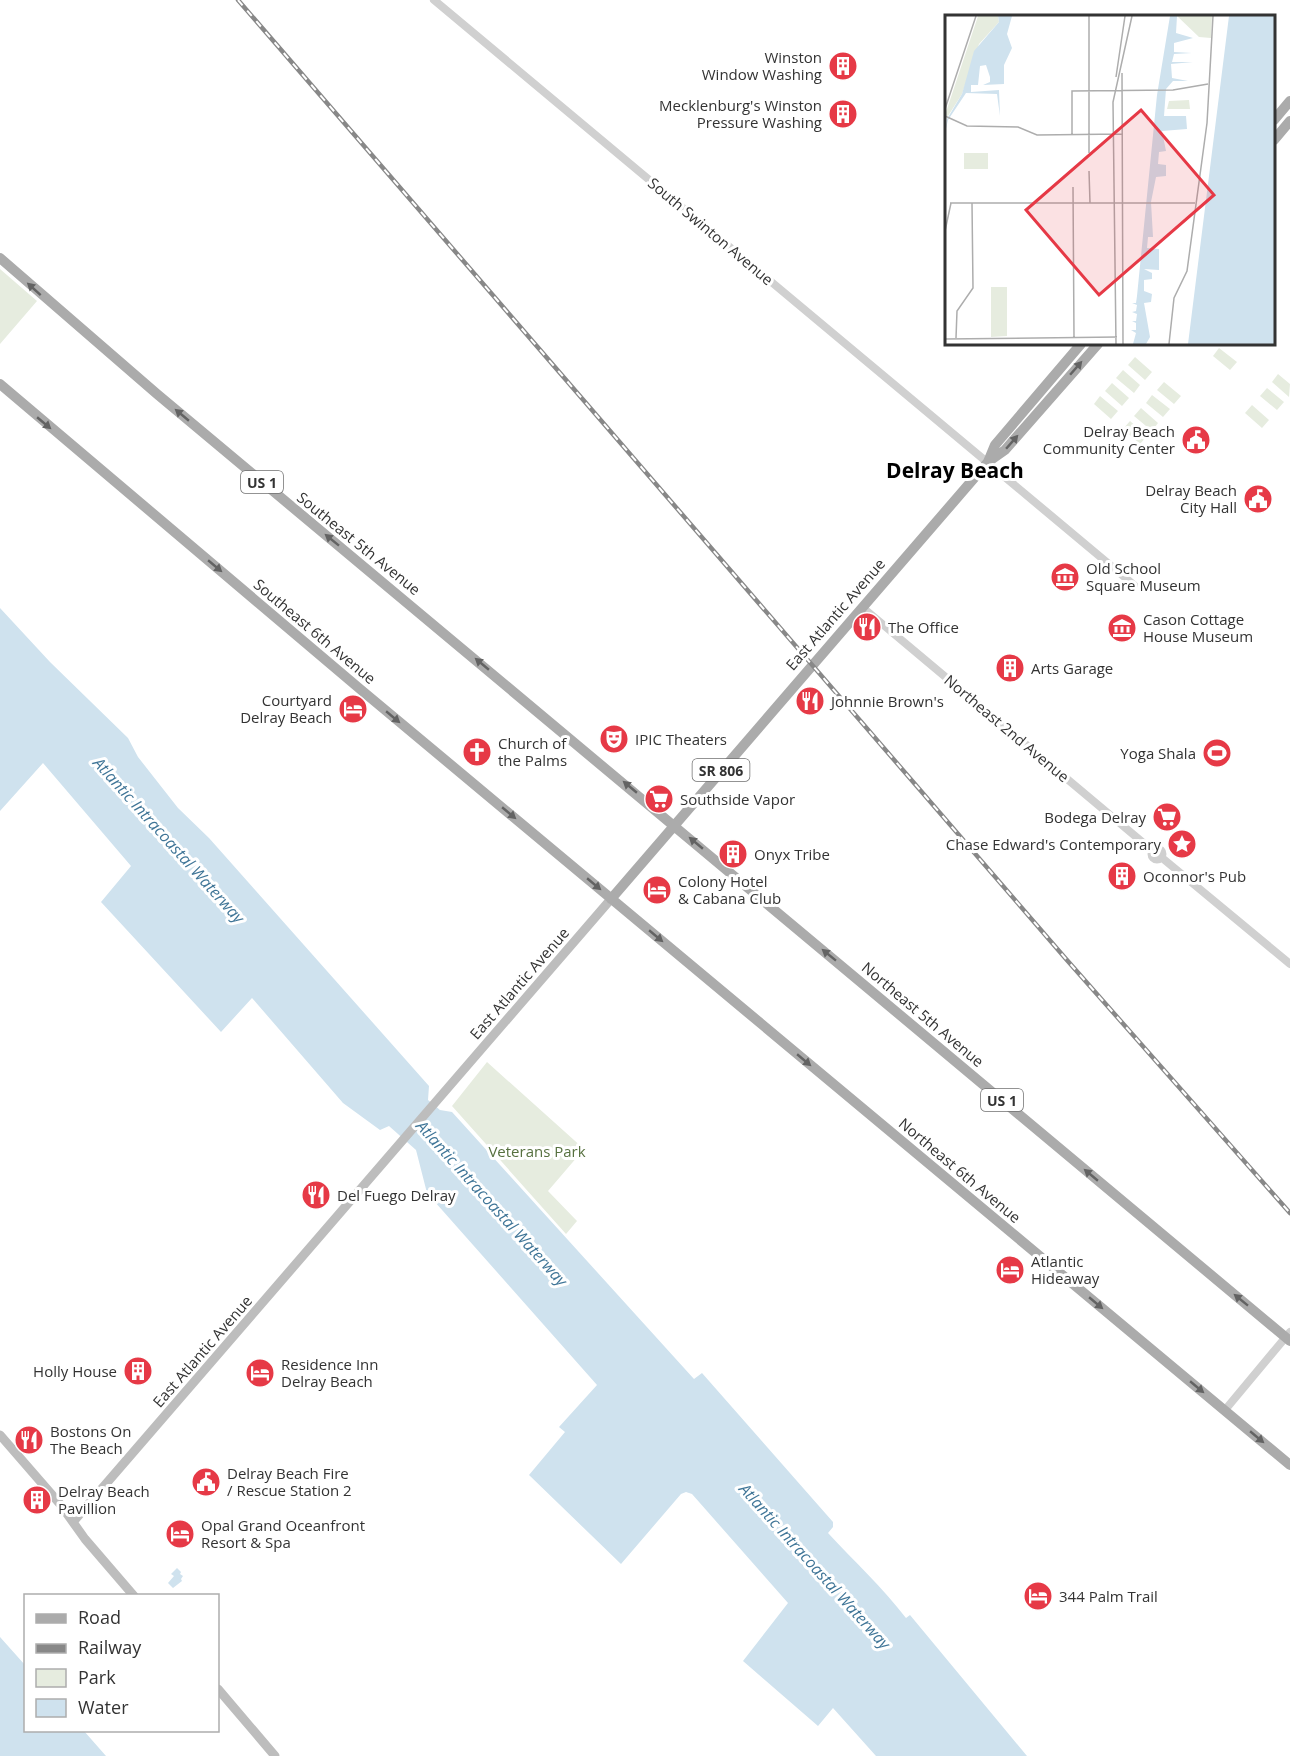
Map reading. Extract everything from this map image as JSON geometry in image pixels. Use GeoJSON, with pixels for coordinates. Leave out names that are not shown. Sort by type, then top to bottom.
{"type":"FeatureCollection","features":[{"type":"Feature","properties":{"kind":"main road"},"geometry":{"type":"LineString","coordinates":[[1275,119],[1290,100]]}},
{"type":"Feature","properties":{"kind":"main road"},"geometry":{"type":"LineString","coordinates":[[1275,139],[1290,121]]}},
{"type":"Feature","properties":{"kind":"main road","name":"Southeast 5th Avenue"},"geometry":{"type":"LineString","coordinates":[[0,258],[157,394],[674,825]]}},
{"type":"Feature","properties":{"kind":"main road","name":"SR 806"},"geometry":{"type":"LineString","coordinates":[[988,462],[995,445],[1080,345]]}},
{"type":"Feature","properties":{"kind":"main road","name":"SR 806"},"geometry":{"type":"LineString","coordinates":[[988,462],[1005,450],[1097,345]]}},
{"type":"Feature","properties":{"kind":"main road"},"geometry":{"type":"LineString","coordinates":[[1054,393],[1055,374]]}},
{"type":"Feature","properties":{"kind":"main road","name":"Southeast 6th Avenue"},"geometry":{"type":"LineString","coordinates":[[0,384],[611,899]]}},
{"type":"Feature","properties":{"kind":"main road"},"geometry":{"type":"LineString","coordinates":[[1043,406],[1045,385]]}},
{"type":"Feature","properties":{"kind":"main road","name":"East Atlantic Avenue"},"geometry":{"type":"LineString","coordinates":[[73,1522],[988,462]]}},
{"type":"Feature","properties":{"kind":"main road","name":"Northeast 5th Avenue"},"geometry":{"type":"LineString","coordinates":[[674,825],[1289,1337]]}},
{"type":"Feature","properties":{"kind":"main road","name":"Northeast 6th Avenue"},"geometry":{"type":"LineString","coordinates":[[611,899],[1290,1465]]}},
{"type":"Feature","properties":{"kind":"main road"},"geometry":{"type":"LineString","coordinates":[[0,1435],[60,1504],[132,1594]]}},
{"type":"Feature","properties":{"kind":"main road"},"geometry":{"type":"LineString","coordinates":[[219,1690],[275,1756]]}},
{"type":"Feature","properties":{"kind":"street","name":"South Swinton Avenue"},"geometry":{"type":"LineString","coordinates":[[434,0],[1134,585]]}},
{"type":"Feature","properties":{"kind":"street","name":"Northeast 2nd Avenue"},"geometry":{"type":"LineString","coordinates":[[862,607],[1153,850],[1160,849],[1161,857],[1290,964]]}},
{"type":"Feature","properties":{"kind":"street"},"geometry":{"type":"LineString","coordinates":[[1225,1410],[1289,1337]]}},
{"type":"Feature","properties":{"kind":"green space"},"geometry":{"type":"Polygon","coordinates":[[[0,269],[37,301],[0,344],[0,269]]]}},
{"type":"Feature","properties":{"kind":"green space"},"geometry":{"type":"Polygon","coordinates":[[[1219,348],[1237,362],[1230,370],[1213,356],[1219,348]]]}},
{"type":"Feature","properties":{"kind":"green space"},"geometry":{"type":"Polygon","coordinates":[[[1135,357],[1152,372],[1145,380],[1128,365],[1135,357]]]}},
{"type":"Feature","properties":{"kind":"green space"},"geometry":{"type":"Polygon","coordinates":[[[1123,370],[1140,385],[1134,393],[1116,378],[1123,370]]]}},
{"type":"Feature","properties":{"kind":"green space"},"geometry":{"type":"Polygon","coordinates":[[[1278,374],[1290,384],[1289,397],[1272,382],[1278,374]]]}},
{"type":"Feature","properties":{"kind":"green space"},"geometry":{"type":"Polygon","coordinates":[[[1164,382],[1181,396],[1174,404],[1157,390],[1164,382]]]}},
{"type":"Feature","properties":{"kind":"green space"},"geometry":{"type":"Polygon","coordinates":[[[1112,383],[1129,398],[1122,406],[1105,391],[1112,383]]]}},
{"type":"Feature","properties":{"kind":"green space"},"geometry":{"type":"Polygon","coordinates":[[[1267,388],[1284,402],[1277,410],[1260,396],[1267,388]]]}},
{"type":"Feature","properties":{"kind":"green space"},"geometry":{"type":"Polygon","coordinates":[[[1152,395],[1170,409],[1163,417],[1146,403],[1152,395]]]}},
{"type":"Feature","properties":{"kind":"green space"},"geometry":{"type":"Polygon","coordinates":[[[1100,396],[1118,411],[1111,419],[1094,404],[1100,396]]]}},
{"type":"Feature","properties":{"kind":"green space"},"geometry":{"type":"Polygon","coordinates":[[[1252,405],[1269,420],[1262,428],[1245,413],[1252,405]]]}},
{"type":"Feature","properties":{"kind":"green space"},"geometry":{"type":"Polygon","coordinates":[[[1141,408],[1158,423],[1152,431],[1134,416],[1141,408]]]}},
{"type":"Feature","properties":{"kind":"green space"},"geometry":{"type":"Polygon","coordinates":[[[1130,421],[1147,436],[1140,444],[1123,429],[1130,421]]]}},
{"type":"Feature","properties":{"kind":"green space","name":"Veterans Park"},"geometry":{"type":"Polygon","coordinates":[[[487,1062],[584,1149],[548,1191],[577,1221],[566,1234],[452,1106],[487,1062]]]}},
{"type":"Feature","properties":{"kind":"water","name":"Atlantic Intracoastal Waterway"},"geometry":{"type":"Polygon","coordinates":[[[0,608],[50,662],[128,738],[138,757],[178,808],[209,838],[429,1086],[428,1100],[440,1110],[452,1112],[694,1379],[702,1373],[833,1522],[833,1527],[828,1533],[906,1618],[910,1615],[1027,1756],[876,1756],[833,1708],[818,1726],[743,1661],[788,1603],[692,1494],[686,1492],[681,1494],[621,1564],[529,1475],[565,1432],[559,1427],[597,1385],[427,1193],[416,1150],[389,1126],[380,1130],[343,1103],[252,998],[221,1032],[101,902],[131,866],[43,763],[0,811],[0,608]]]}},
{"type":"Feature","properties":{"kind":"water"},"geometry":{"type":"Polygon","coordinates":[[[177,1568],[183,1576],[182,1581],[173,1588],[168,1583],[174,1576],[171,1574],[177,1568]]]}},
{"type":"Feature","properties":{"kind":"water"},"geometry":{"type":"Polygon","coordinates":[[[0,1637],[24,1664],[24,1732],[85,1732],[106,1756],[0,1756],[0,1637]]]}},
{"type":"Feature","properties":{"kind":"railway"},"geometry":{"type":"LineString","coordinates":[[238,0],[1066,959],[1290,1213]]}},
{"type":"Feature","properties":{"kind":"place","name":"Winston Window Washing"},"geometry":{"type":"Point","coordinates":[843,66]}},
{"type":"Feature","properties":{"kind":"place","name":"Mecklenburg's Winston Pressure Washing"},"geometry":{"type":"Point","coordinates":[843,114]}},
{"type":"Feature","properties":{"kind":"place","name":"Delray Beach Community Center"},"geometry":{"type":"Point","coordinates":[1196,440]}},
{"type":"Feature","properties":{"kind":"place","name":"Delray Beach City Hall"},"geometry":{"type":"Point","coordinates":[1258,499]}},
{"type":"Feature","properties":{"kind":"place","name":"Old School Square Museum"},"geometry":{"type":"Point","coordinates":[1065,577]}},
{"type":"Feature","properties":{"kind":"place","name":"The Office"},"geometry":{"type":"Point","coordinates":[867,627]}},
{"type":"Feature","properties":{"kind":"place","name":"Cason Cottage House Museum"},"geometry":{"type":"Point","coordinates":[1122,628]}},
{"type":"Feature","properties":{"kind":"place","name":"Arts Garage"},"geometry":{"type":"Point","coordinates":[1010,668]}},
{"type":"Feature","properties":{"kind":"place","name":"Johnnie Brown's"},"geometry":{"type":"Point","coordinates":[810,701]}},
{"type":"Feature","properties":{"kind":"place","name":"Courtyard Delray Beach"},"geometry":{"type":"Point","coordinates":[353,709]}},
{"type":"Feature","properties":{"kind":"place","name":"IPIC Theaters"},"geometry":{"type":"Point","coordinates":[614,739]}},
{"type":"Feature","properties":{"kind":"place","name":"Church of the Palms"},"geometry":{"type":"Point","coordinates":[477,752]}},
{"type":"Feature","properties":{"kind":"place","name":"Yoga Shala"},"geometry":{"type":"Point","coordinates":[1217,753]}},
{"type":"Feature","properties":{"kind":"place","name":"Southside Vapor"},"geometry":{"type":"Point","coordinates":[659,799]}},
{"type":"Feature","properties":{"kind":"place","name":"Bodega Delray"},"geometry":{"type":"Point","coordinates":[1167,817]}},
{"type":"Feature","properties":{"kind":"place","name":"Chase Edward's Contemporary"},"geometry":{"type":"Point","coordinates":[1182,844]}},
{"type":"Feature","properties":{"kind":"place","name":"Onyx Tribe"},"geometry":{"type":"Point","coordinates":[733,854]}},
{"type":"Feature","properties":{"kind":"place","name":"Oconnor's Pub"},"geometry":{"type":"Point","coordinates":[1122,876]}},
{"type":"Feature","properties":{"kind":"place","name":"Colony Hotel & Cabana Club"},"geometry":{"type":"Point","coordinates":[657,890]}},
{"type":"Feature","properties":{"kind":"place","name":"Del Fuego Delray"},"geometry":{"type":"Point","coordinates":[316,1195]}},
{"type":"Feature","properties":{"kind":"place","name":"Atlantic Hideaway"},"geometry":{"type":"Point","coordinates":[1010,1270]}},
{"type":"Feature","properties":{"kind":"place","name":"Holly House"},"geometry":{"type":"Point","coordinates":[138,1371]}},
{"type":"Feature","properties":{"kind":"place","name":"Residence Inn Delray Beach"},"geometry":{"type":"Point","coordinates":[260,1373]}},
{"type":"Feature","properties":{"kind":"place","name":"Bostons On The Beach"},"geometry":{"type":"Point","coordinates":[29,1440]}},
{"type":"Feature","properties":{"kind":"place","name":"Delray Beach Fire / Rescue Station 2"},"geometry":{"type":"Point","coordinates":[206,1482]}},
{"type":"Feature","properties":{"kind":"place","name":"Delray Beach Pavillion"},"geometry":{"type":"Point","coordinates":[37,1500]}},
{"type":"Feature","properties":{"kind":"place","name":"Opal Grand Oceanfront Resort & Spa"},"geometry":{"type":"Point","coordinates":[180,1534]}},
{"type":"Feature","properties":{"kind":"place","name":"344 Palm Trail"},"geometry":{"type":"Point","coordinates":[1038,1596]}},
{"type":"Feature","properties":{"kind":"district","name":"Delray Beach"},"geometry":{"type":"Point","coordinates":[955,470]}}]}
